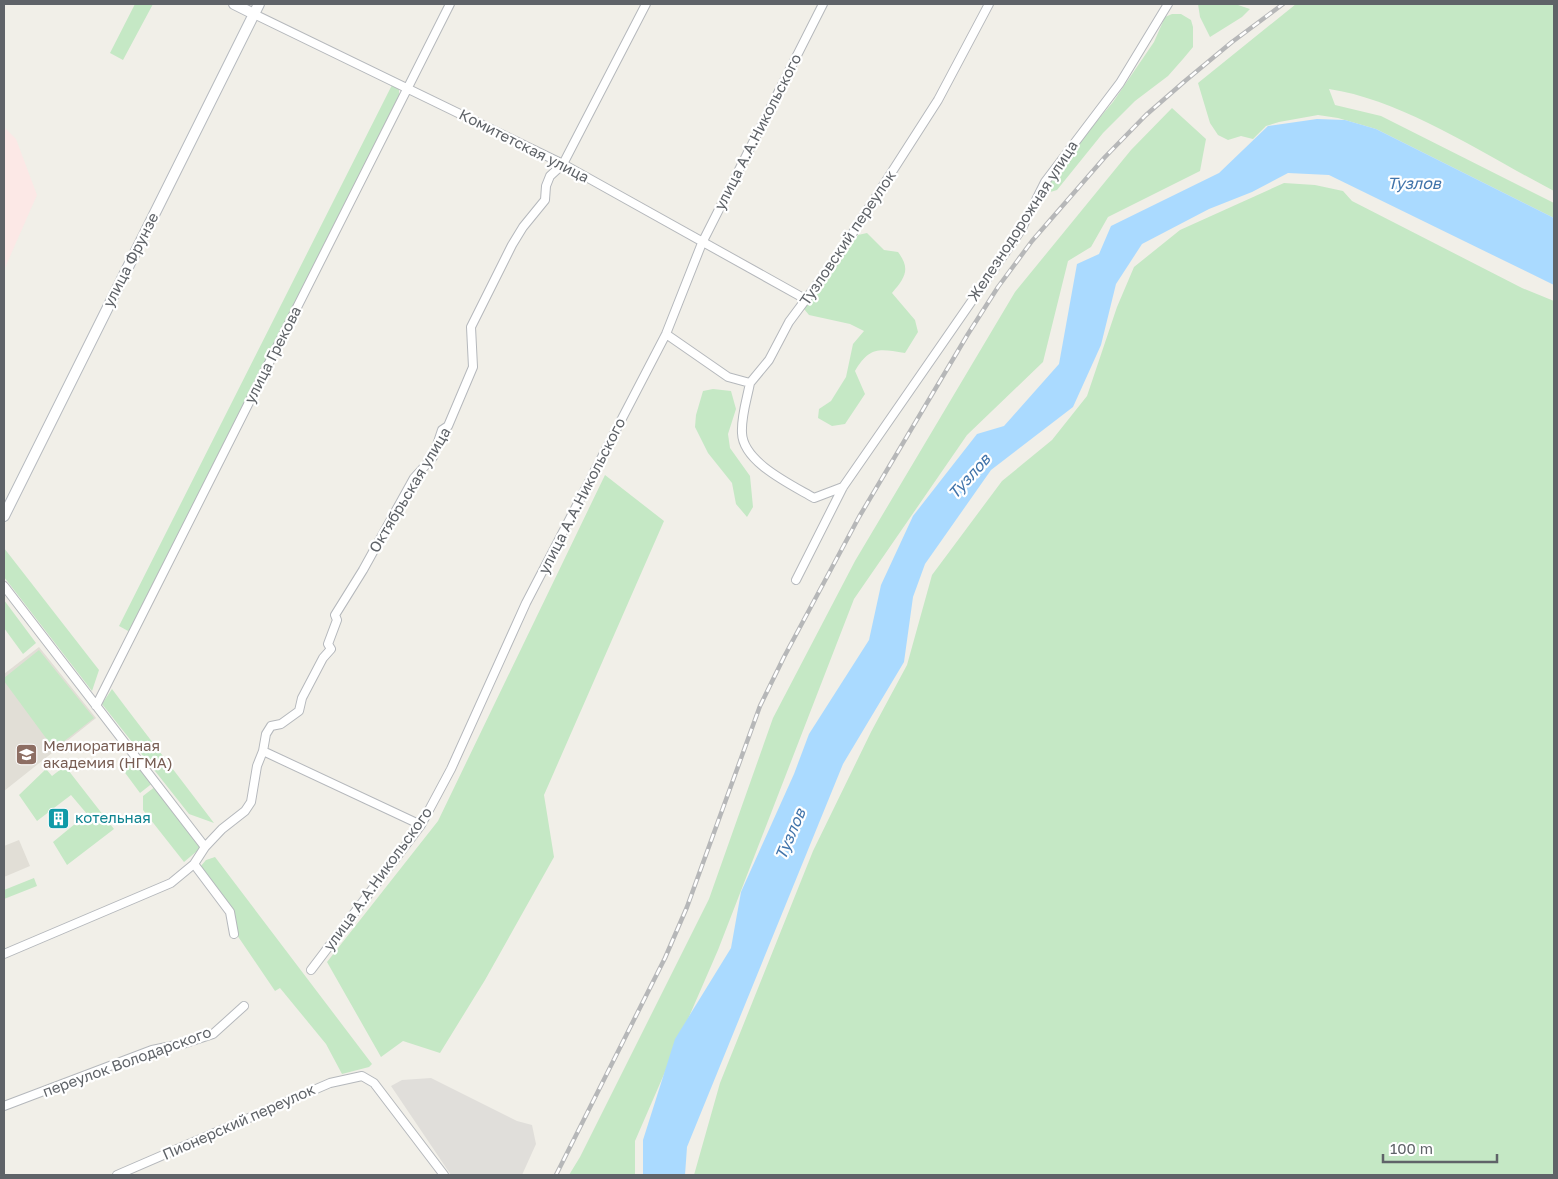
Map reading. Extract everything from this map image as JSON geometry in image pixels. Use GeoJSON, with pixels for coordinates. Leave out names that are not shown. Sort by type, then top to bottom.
{"type":"FeatureCollection","features":[{"type":"Feature","properties":{"kind":"street","name":"Комитетская улица"},"geometry":{"type":"LineString","coordinates":[[234,4],[408,87],[562,164],[807,300]]}},
{"type":"Feature","properties":{"kind":"street","name":"улица Фрунзе"},"geometry":{"type":"LineString","coordinates":[[4,516],[259,4]]}},
{"type":"Feature","properties":{"kind":"street","name":"улица Грекова"},"geometry":{"type":"LineString","coordinates":[[96,706],[450,4]]}},
{"type":"Feature","properties":{"kind":"street","name":"Октябрьская улица"},"geometry":{"type":"LineString","coordinates":[[4,954],[171,883],[194,864],[205,848],[222,830],[245,811],[251,802],[257,766],[263,751],[266,734],[271,726],[281,724],[298,711],[319,666],[331,649],[328,644],[337,620],[335,615],[363,570],[414,478],[433,457],[442,430],[448,426],[473,367],[471,327],[512,245],[523,227],[545,200],[546,186],[550,176],[562,164],[646,4]]}},
{"type":"Feature","properties":{"kind":"street","name":"улица А.А.Никольского"},"geometry":{"type":"LineString","coordinates":[[312,970],[421,825],[451,769],[526,603],[666,334],[702,243],[823,4]]}},
{"type":"Feature","properties":{"kind":"street","name":"Тузловский переулок"},"geometry":{"type":"LineString","coordinates":[[750,383],[769,360],[790,322],[807,300],[938,100],[990,4]]}},
{"type":"Feature","properties":{"kind":"street","name":"Железнодорожная улица"},"geometry":{"type":"LineString","coordinates":[[796,580],[843,487],[1020,230],[1045,182],[1120,82],[1167,4]]}},
{"type":"Feature","properties":{"kind":"street"},"geometry":{"type":"LineString","coordinates":[[666,334],[728,377],[750,383],[742,420],[742,433],[744,446],[750,455],[788,483],[814,498],[843,487]]}},
{"type":"Feature","properties":{"kind":"street"},"geometry":{"type":"LineString","coordinates":[[4,586],[205,848]]}},
{"type":"Feature","properties":{"kind":"street"},"geometry":{"type":"LineString","coordinates":[[263,751],[421,825]]}},
{"type":"Feature","properties":{"kind":"street"},"geometry":{"type":"LineString","coordinates":[[194,864],[230,912],[234,934]]}},
{"type":"Feature","properties":{"kind":"street","name":"переулок Володарского"},"geometry":{"type":"LineString","coordinates":[[4,1106],[152,1050],[213,1034],[244,1006]]}},
{"type":"Feature","properties":{"kind":"street","name":"Пионерский переулок"},"geometry":{"type":"LineString","coordinates":[[118,1175],[330,1083],[362,1076],[374,1083],[444,1175]]}},
{"type":"Feature","properties":{"kind":"shaded area"},"geometry":{"type":"Polygon","coordinates":[[[4,127],[16,139],[37,195],[4,270],[4,127]]]}},
{"type":"Feature","properties":{"kind":"shaded area","name":"Мелиоративная академия (НГМА)"},"geometry":{"type":"Polygon","coordinates":[[[39,647],[96,718],[4,791],[4,674],[39,647]]]}},
{"type":"Feature","properties":{"kind":"shaded area"},"geometry":{"type":"Polygon","coordinates":[[[19,840],[30,866],[4,877],[4,846],[19,840]]]}},
{"type":"Feature","properties":{"kind":"shaded area"},"geometry":{"type":"Polygon","coordinates":[[[431,1078],[517,1121],[532,1125],[536,1144],[522,1175],[451,1175],[391,1086],[402,1080],[431,1078]]]}},
{"type":"Feature","properties":{"kind":"green space"},"geometry":{"type":"Polygon","coordinates":[[[135,4],[153,4],[123,60],[110,53],[135,4]]]}},
{"type":"Feature","properties":{"kind":"green space"},"geometry":{"type":"Polygon","coordinates":[[[1198,4],[1235,4],[1250,9],[1242,17],[1210,37],[1200,17],[1198,4]]]}},
{"type":"Feature","properties":{"kind":"green space"},"geometry":{"type":"Polygon","coordinates":[[[1296,4],[1554,4],[1554,191],[1473,146],[1415,117],[1357,95],[1329,89],[1335,105],[1381,116],[1554,203],[1554,218],[1376,129],[1338,118],[1318,115],[1279,122],[1266,126],[1253,139],[1241,136],[1228,140],[1218,135],[1210,123],[1198,83],[1296,4]]]}},
{"type":"Feature","properties":{"kind":"green space"},"geometry":{"type":"Polygon","coordinates":[[[1172,14],[1181,14],[1191,20],[1193,47],[1168,76],[1135,101],[1103,133],[1057,190],[1047,193],[1048,186],[1069,154],[1113,102],[1154,42],[1165,17],[1172,14]]]}},
{"type":"Feature","properties":{"kind":"green space"},"geometry":{"type":"Polygon","coordinates":[[[392,85],[399,89],[399,96],[130,632],[119,626],[392,85]]]}},
{"type":"Feature","properties":{"kind":"green space"},"geometry":{"type":"Polygon","coordinates":[[[1172,108],[1206,139],[1200,171],[1108,217],[1091,247],[1068,261],[1043,362],[967,435],[854,599],[718,950],[635,1141],[635,1175],[569,1175],[580,1157],[709,899],[773,718],[855,561],[1015,292],[1131,150],[1172,108]]]}},
{"type":"Feature","properties":{"kind":"green space"},"geometry":{"type":"Polygon","coordinates":[[[1284,183],[1315,185],[1343,191],[1352,201],[1522,288],[1554,301],[1554,1175],[694,1175],[720,1083],[813,851],[871,732],[907,665],[932,575],[1002,481],[1052,440],[1087,396],[1117,307],[1134,267],[1180,230],[1284,183]]]}},
{"type":"Feature","properties":{"kind":"green space"},"geometry":{"type":"Polygon","coordinates":[[[867,233],[884,250],[898,252],[902,258],[905,273],[892,293],[915,320],[918,332],[905,353],[882,350],[865,357],[855,371],[865,394],[845,424],[832,426],[818,418],[819,409],[831,401],[846,377],[853,344],[864,331],[850,324],[809,315],[804,309],[858,235],[867,233]]]}},
{"type":"Feature","properties":{"kind":"green space"},"geometry":{"type":"Polygon","coordinates":[[[713,389],[731,391],[736,409],[728,434],[730,448],[750,476],[753,507],[747,517],[736,504],[732,483],[708,453],[695,427],[696,415],[703,391],[713,389]]]}},
{"type":"Feature","properties":{"kind":"green space"},"geometry":{"type":"Polygon","coordinates":[[[605,475],[664,521],[544,795],[554,857],[485,980],[440,1053],[403,1041],[381,1057],[327,962],[438,821],[605,475]]]}},
{"type":"Feature","properties":{"kind":"green space"},"geometry":{"type":"Polygon","coordinates":[[[4,548],[99,670],[92,691],[4,577],[4,548]]]}},
{"type":"Feature","properties":{"kind":"green space"},"geometry":{"type":"Polygon","coordinates":[[[4,600],[36,643],[23,654],[4,628],[4,600]]]}},
{"type":"Feature","properties":{"kind":"green space"},"geometry":{"type":"Polygon","coordinates":[[[39,650],[94,718],[54,749],[4,681],[4,678],[39,650]]]}},
{"type":"Feature","properties":{"kind":"green space"},"geometry":{"type":"Polygon","coordinates":[[[112,689],[214,823],[189,814],[102,704],[112,689]]]}},
{"type":"Feature","properties":{"kind":"green space"},"geometry":{"type":"Polygon","coordinates":[[[136,760],[154,782],[140,793],[123,770],[136,760]]]}},
{"type":"Feature","properties":{"kind":"green space"},"geometry":{"type":"Polygon","coordinates":[[[65,766],[114,829],[67,865],[53,842],[87,814],[71,795],[37,821],[19,795],[46,769],[52,776],[65,766]]]}},
{"type":"Feature","properties":{"kind":"green space"},"geometry":{"type":"Polygon","coordinates":[[[156,786],[203,846],[184,862],[143,810],[143,796],[156,786]]]}},
{"type":"Feature","properties":{"kind":"green space"},"geometry":{"type":"Polygon","coordinates":[[[215,857],[372,1064],[369,1067],[342,1074],[326,1044],[280,988],[275,991],[237,935],[233,911],[200,867],[206,860],[215,857]]]}},
{"type":"Feature","properties":{"kind":"green space"},"geometry":{"type":"Polygon","coordinates":[[[34,878],[37,886],[4,899],[4,890],[34,878]]]}},
{"type":"Feature","properties":{"kind":"water","name":"Тузлов"},"geometry":{"type":"Polygon","coordinates":[[[1317,119],[1345,120],[1376,129],[1554,218],[1554,285],[1329,175],[1288,173],[1252,192],[1209,209],[1142,244],[1116,284],[1101,345],[1073,407],[991,470],[925,564],[913,597],[904,662],[843,764],[687,1147],[685,1175],[643,1175],[643,1140],[675,1039],[731,948],[741,892],[794,774],[809,734],[869,640],[881,585],[913,516],[977,434],[1004,426],[1059,364],[1077,264],[1099,254],[1111,226],[1219,173],[1268,126],[1317,119]]]}},
{"type":"Feature","properties":{"kind":"railway"},"geometry":{"type":"LineString","coordinates":[[556,1175],[665,958],[687,907],[760,706],[784,657],[859,517],[968,334],[998,287],[1032,241],[1105,157],[1146,115],[1185,81],[1232,42],[1283,4]]}},
{"type":"Feature","properties":{"kind":"place","name":"Мелиоративная академия (НГМА)"},"geometry":{"type":"Point","coordinates":[27,755]}},
{"type":"Feature","properties":{"kind":"place","name":"котельная"},"geometry":{"type":"Point","coordinates":[59,818]}}]}
